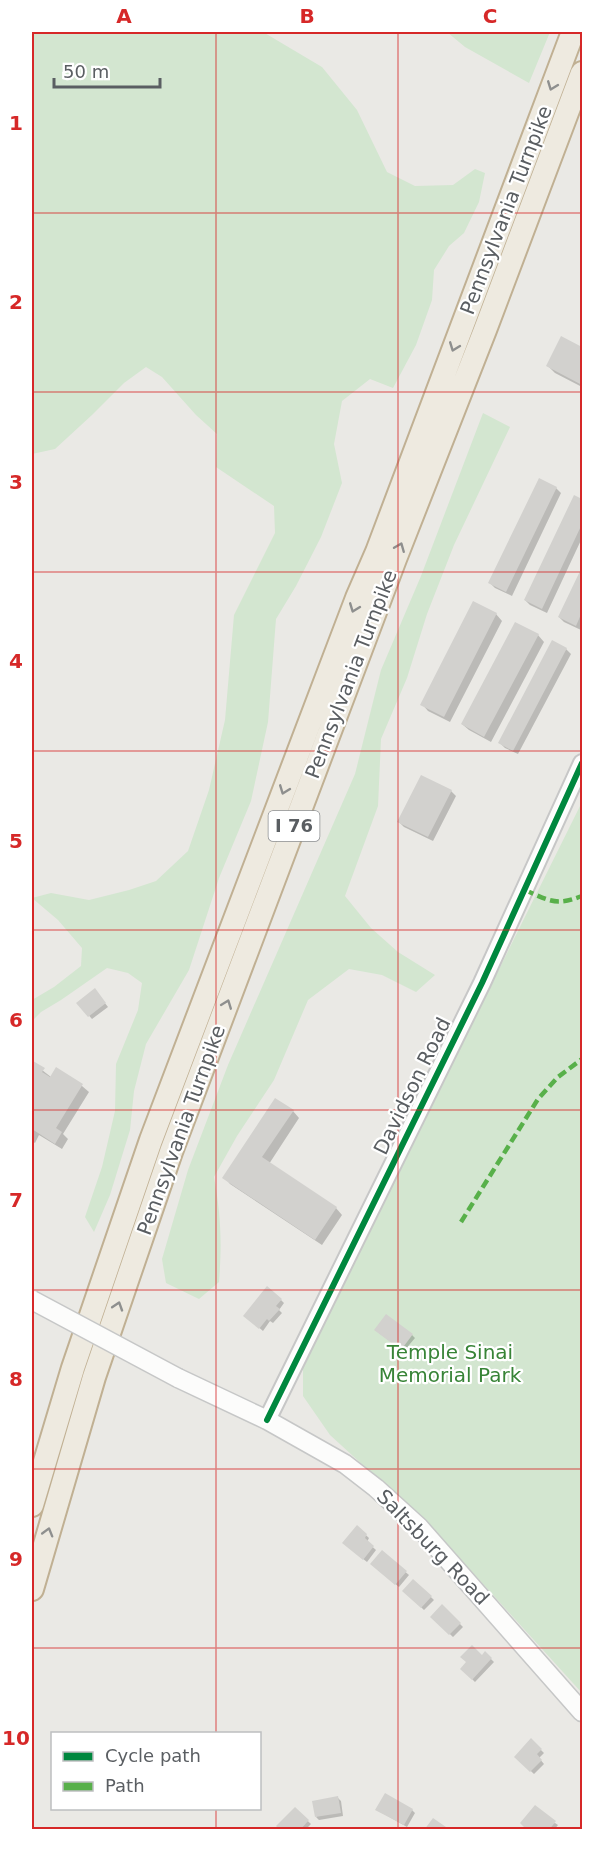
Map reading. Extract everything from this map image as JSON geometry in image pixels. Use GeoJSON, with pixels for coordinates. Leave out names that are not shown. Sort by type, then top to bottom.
{"type":"FeatureCollection","features":[{"type":"Feature","properties":{"kind":"highway","name":"Pennsylvania Turnpike"},"geometry":{"type":"LineString","coordinates":[[32,1505],[73,1368],[151,1140],[357,598],[385,531],[573,32]]}},
{"type":"Feature","properties":{"kind":"highway","name":"Pennsylvania Turnpike"},"geometry":{"type":"LineString","coordinates":[[32,1588],[94,1377],[171,1152],[582,72]]}},
{"type":"Feature","properties":{"kind":"main road","name":"Saltsburg Road"},"geometry":{"type":"LineString","coordinates":[[32,1300],[178,1378],[267,1420],[345,1464],[376,1488],[419,1527],[582,1712]]}},
{"type":"Feature","properties":{"kind":"street","name":"Davidson Road"},"geometry":{"type":"LineString","coordinates":[[267,1420],[482,983],[582,763]]}},
{"type":"Feature","properties":{"kind":"green space"},"geometry":{"type":"Polygon","coordinates":[[[32,32],[263,32],[322,67],[357,110],[387,172],[415,186],[453,185],[475,169],[485,173],[479,202],[464,233],[449,246],[434,270],[432,300],[416,345],[393,388],[370,379],[342,401],[334,444],[342,483],[321,537],[276,619],[268,722],[251,801],[219,878],[189,970],[146,1044],[134,1091],[130,1130],[110,1195],[94,1232],[85,1217],[102,1167],[115,1111],[116,1064],[138,1010],[142,983],[128,973],[107,968],[41,1012],[32,1021],[32,1000],[54,987],[81,966],[82,948],[58,920],[32,898],[51,893],[89,900],[129,890],[156,881],[188,851],[209,790],[225,720],[234,615],[275,533],[274,506],[216,467],[217,434],[196,415],[162,377],[146,367],[124,383],[55,449],[32,454],[32,32]]]}},
{"type":"Feature","properties":{"kind":"green space"},"geometry":{"type":"Polygon","coordinates":[[[447,32],[550,32],[529,83],[465,47],[447,32]]]}},
{"type":"Feature","properties":{"kind":"green space"},"geometry":{"type":"Polygon","coordinates":[[[483,413],[510,427],[454,545],[427,614],[407,678],[381,739],[378,806],[345,896],[371,928],[398,952],[435,975],[416,992],[382,975],[349,969],[308,1000],[274,1080],[237,1136],[214,1177],[220,1229],[219,1282],[199,1299],[166,1283],[162,1259],[188,1170],[228,1065],[355,774],[381,670],[421,576],[483,413]]]}},
{"type":"Feature","properties":{"kind":"green space","name":"Temple Sinai Memorial Park"},"geometry":{"type":"Polygon","coordinates":[[[582,802],[582,1693],[434,1530],[330,1435],[303,1396],[303,1364],[582,802]]]}},
{"type":"Feature","properties":{"kind":"building"},"geometry":{"type":"Polygon","coordinates":[[[561,336],[582,347],[582,385],[546,366],[561,336]]]}},
{"type":"Feature","properties":{"kind":"building"},"geometry":{"type":"Polygon","coordinates":[[[539,478],[557,487],[506,592],[488,583],[539,478]]]}},
{"type":"Feature","properties":{"kind":"building"},"geometry":{"type":"Polygon","coordinates":[[[574,495],[582,499],[582,524],[542,609],[524,600],[574,495]]]}},
{"type":"Feature","properties":{"kind":"building"},"geometry":{"type":"Polygon","coordinates":[[[582,567],[582,612],[576,626],[558,617],[582,567]]]}},
{"type":"Feature","properties":{"kind":"building"},"geometry":{"type":"Polygon","coordinates":[[[473,601],[497,613],[444,717],[420,705],[473,601]]]}},
{"type":"Feature","properties":{"kind":"building"},"geometry":{"type":"Polygon","coordinates":[[[515,622],[539,634],[484,737],[461,724],[515,622]]]}},
{"type":"Feature","properties":{"kind":"building"},"geometry":{"type":"Polygon","coordinates":[[[552,640],[567,648],[513,751],[498,743],[552,640]]]}},
{"type":"Feature","properties":{"kind":"building"},"geometry":{"type":"Polygon","coordinates":[[[421,775],[452,790],[428,837],[397,822],[421,775]]]}},
{"type":"Feature","properties":{"kind":"building"},"geometry":{"type":"Polygon","coordinates":[[[95,988],[106,1003],[88,1017],[76,1003],[95,988]]]}},
{"type":"Feature","properties":{"kind":"building"},"geometry":{"type":"Polygon","coordinates":[[[33,1061],[45,1068],[42,1072],[50,1077],[56,1067],[83,1084],[56,1128],[62,1132],[55,1144],[32,1129],[33,1061]]]}},
{"type":"Feature","properties":{"kind":"building"},"geometry":{"type":"Polygon","coordinates":[[[275,1098],[294,1110],[262,1157],[337,1207],[315,1240],[222,1178],[275,1098]]]}},
{"type":"Feature","properties":{"kind":"building"},"geometry":{"type":"Polygon","coordinates":[[[267,1286],[282,1299],[276,1306],[280,1309],[259,1329],[243,1316],[267,1286]]]}},
{"type":"Feature","properties":{"kind":"building"},"geometry":{"type":"Polygon","coordinates":[[[386,1314],[413,1334],[401,1350],[374,1330],[386,1314]]]}},
{"type":"Feature","properties":{"kind":"building"},"geometry":{"type":"Polygon","coordinates":[[[357,1525],[367,1534],[365,1538],[374,1546],[363,1560],[342,1543],[357,1525]]]}},
{"type":"Feature","properties":{"kind":"building"},"geometry":{"type":"Polygon","coordinates":[[[382,1550],[407,1571],[395,1585],[370,1564],[382,1550]]]}},
{"type":"Feature","properties":{"kind":"building"},"geometry":{"type":"Polygon","coordinates":[[[413,1579],[432,1596],[421,1608],[402,1591],[413,1579]]]}},
{"type":"Feature","properties":{"kind":"building"},"geometry":{"type":"Polygon","coordinates":[[[442,1604],[461,1623],[449,1635],[430,1617],[442,1604]]]}},
{"type":"Feature","properties":{"kind":"building"},"geometry":{"type":"Polygon","coordinates":[[[472,1645],[482,1655],[485,1651],[492,1658],[472,1680],[460,1669],[466,1662],[460,1657],[472,1645]]]}},
{"type":"Feature","properties":{"kind":"building"},"geometry":{"type":"Polygon","coordinates":[[[531,1738],[542,1749],[537,1754],[542,1760],[530,1772],[514,1757],[531,1738]]]}},
{"type":"Feature","properties":{"kind":"building"},"geometry":{"type":"Polygon","coordinates":[[[385,1793],[413,1809],[404,1825],[375,1810],[385,1793]]]}},
{"type":"Feature","properties":{"kind":"building"},"geometry":{"type":"Polygon","coordinates":[[[338,1796],[341,1813],[315,1817],[312,1801],[338,1796]]]}},
{"type":"Feature","properties":{"kind":"building"},"geometry":{"type":"Polygon","coordinates":[[[535,1805],[556,1821],[549,1830],[527,1830],[520,1823],[535,1805]]]}},
{"type":"Feature","properties":{"kind":"building"},"geometry":{"type":"Polygon","coordinates":[[[295,1807],[309,1820],[300,1830],[280,1830],[276,1826],[295,1807]]]}},
{"type":"Feature","properties":{"kind":"building"},"geometry":{"type":"Polygon","coordinates":[[[433,1818],[446,1827],[444,1830],[424,1830],[433,1818]]]}},
{"type":"Feature","properties":{"kind":"marked path"},"geometry":{"type":"LineString","coordinates":[[525,890],[553,901],[566,901],[582,896]]}},
{"type":"Feature","properties":{"kind":"marked path"},"geometry":{"type":"LineString","coordinates":[[461,1222],[538,1099],[558,1077],[582,1059]]}},
{"type":"Feature","properties":{"kind":"cycle path"},"geometry":{"type":"LineString","coordinates":[[267,1420],[482,983],[582,763]]}}]}
